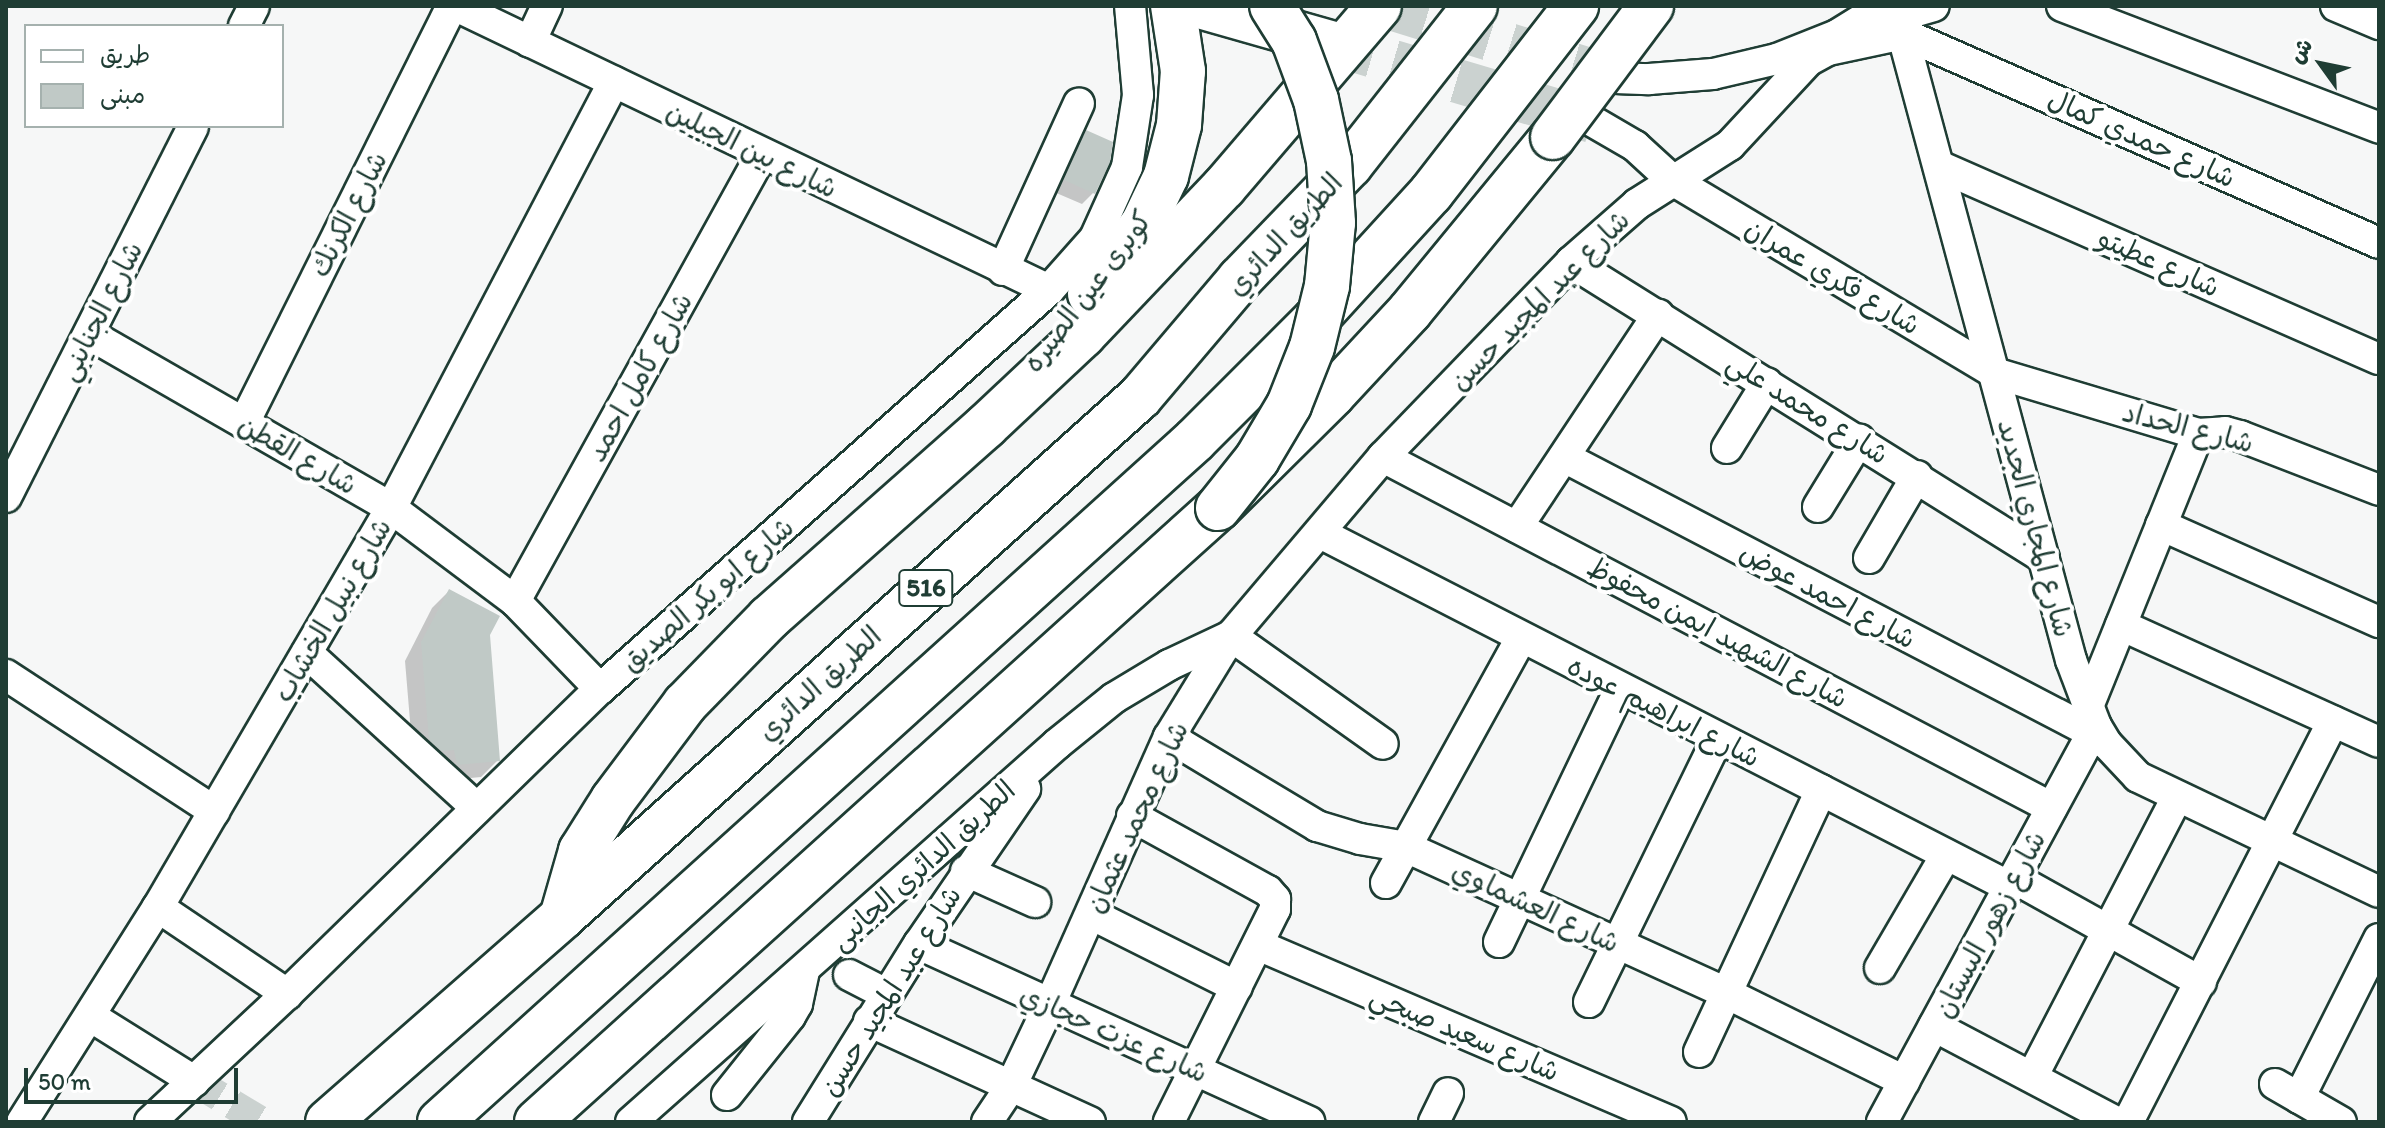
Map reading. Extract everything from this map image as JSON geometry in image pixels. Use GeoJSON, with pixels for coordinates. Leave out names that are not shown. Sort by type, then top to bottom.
{"type":"FeatureCollection","features":[{"type":"Feature","properties":{"kind":"main road","name":"كوبرى عين الصيره"},"geometry":{"type":"LineString","coordinates":[[986,426],[1143,224],[1166,176],[1179,125],[1183,71],[1173,6]]}},
{"type":"Feature","properties":{"kind":"main road"},"geometry":{"type":"LineString","coordinates":[[1200,6],[1330,43]]}},
{"type":"Feature","properties":{"kind":"main road"},"geometry":{"type":"LineString","coordinates":[[1218,508],[1257,459],[1289,405],[1312,347],[1327,286],[1333,223],[1329,161],[1316,100],[1294,41],[1272,6]]}},
{"type":"Feature","properties":{"kind":"main road"},"geometry":{"type":"LineString","coordinates":[[562,917],[581,851],[647,751],[685,704],[769,618],[986,426],[1154,262],[1282,121],[1379,6]]}},
{"type":"Feature","properties":{"kind":"main road","name":"الطريق الدائري"},"geometry":{"type":"LineString","coordinates":[[328,1122],[562,917],[745,749],[1140,397],[1240,279],[1350,165],[1475,6]]}},
{"type":"Feature","properties":{"kind":"main road","name":"516"},"geometry":{"type":"LineString","coordinates":[[440,1122],[1195,440],[1315,320],[1431,193],[1576,6]]}},
{"type":"Feature","properties":{"kind":"main road"},"geometry":{"type":"LineString","coordinates":[[537,1122],[1218,508],[1333,394],[1410,311],[1553,137],[1651,6]]}},
{"type":"Feature","properties":{"kind":"street"},"geometry":{"type":"LineString","coordinates":[[245,24],[254,6]]}},
{"type":"Feature","properties":{"kind":"street","name":"شارع بين الجبلين"},"geometry":{"type":"LineString","coordinates":[[454,6],[1049,290]]}},
{"type":"Feature","properties":{"kind":"street","name":"شارع الكرنك"},"geometry":{"type":"LineString","coordinates":[[244,423],[454,6]]}},
{"type":"Feature","properties":{"kind":"street"},"geometry":{"type":"LineString","coordinates":[[530,42],[547,6]]}},
{"type":"Feature","properties":{"kind":"street","name":"شارع ابو بكر الصديق"},"geometry":{"type":"LineString","coordinates":[[150,1122],[287,994],[600,689],[1049,290],[1095,238],[1127,167],[1138,95],[1130,6]]}},
{"type":"Feature","properties":{"kind":"street"},"geometry":{"type":"LineString","coordinates":[[1615,78],[1713,74],[1777,59],[1896,15],[1934,6]]}},
{"type":"Feature","properties":{"kind":"street"},"geometry":{"type":"LineString","coordinates":[[2062,6],[2379,128]]}},
{"type":"Feature","properties":{"kind":"street"},"geometry":{"type":"LineString","coordinates":[[2336,6],[2379,24]]}},
{"type":"Feature","properties":{"kind":"street","name":"شارع المجاري الجديد"},"geometry":{"type":"LineString","coordinates":[[1896,15],[2071,660],[2093,721],[2107,744],[2138,777],[2273,845],[2379,892]]}},
{"type":"Feature","properties":{"kind":"street","name":"شارع عبد المجيد حسن"},"geometry":{"type":"LineString","coordinates":[[1320,533],[1383,457],[1571,262],[1671,179],[1702,165],[1730,145],[1808,61],[1896,15]]}},
{"type":"Feature","properties":{"kind":"street","name":"شارع حمدي كمال"},"geometry":{"type":"LineString","coordinates":[[1896,15],[2379,243]]}},
{"type":"Feature","properties":{"kind":"street","name":"شارع نبيل الخشاب"},"geometry":{"type":"LineString","coordinates":[[22,1122],[158,907],[391,508],[614,82]]}},
{"type":"Feature","properties":{"kind":"street"},"geometry":{"type":"LineString","coordinates":[[1003,270],[1079,103]]}},
{"type":"Feature","properties":{"kind":"street","name":"شارع فكري عمران"},"geometry":{"type":"LineString","coordinates":[[1592,121],[1635,146],[1671,179],[1995,373]]}},
{"type":"Feature","properties":{"kind":"street","name":"شارع الجنايني"},"geometry":{"type":"LineString","coordinates":[[6,497],[192,128]]}},
{"type":"Feature","properties":{"kind":"street","name":"شارع كامل احمد"},"geometry":{"type":"LineString","coordinates":[[515,601],[762,154]]}},
{"type":"Feature","properties":{"kind":"street","name":"شارع عطيتو"},"geometry":{"type":"LineString","coordinates":[[1939,166],[2379,359]]}},
{"type":"Feature","properties":{"kind":"street","name":"شارع محمد علي"},"geometry":{"type":"LineString","coordinates":[[1571,262],[2044,558]]}},
{"type":"Feature","properties":{"kind":"street"},"geometry":{"type":"LineString","coordinates":[[1517,527],[1658,315]]}},
{"type":"Feature","properties":{"kind":"street","name":"شارع القطن"},"geometry":{"type":"LineString","coordinates":[[89,334],[391,508],[515,601],[600,689]]}},
{"type":"Feature","properties":{"kind":"street","name":"شارع الحداد"},"geometry":{"type":"LineString","coordinates":[[1995,373],[2198,434],[2225,432],[2240,436],[2379,490]]}},
{"type":"Feature","properties":{"kind":"street"},"geometry":{"type":"LineString","coordinates":[[1727,448],[1767,383]]}},
{"type":"Feature","properties":{"kind":"street","name":"شارع زهور البستان"},"geometry":{"type":"LineString","coordinates":[[1889,1119],[1904,1081],[2052,808],[2093,721],[2121,625],[2198,434]]}},
{"type":"Feature","properties":{"kind":"street"},"geometry":{"type":"LineString","coordinates":[[1818,507],[1859,440]]}},
{"type":"Feature","properties":{"kind":"street","name":"شارع الشهيد ايمن محفوظ"},"geometry":{"type":"LineString","coordinates":[[1383,457],[2052,808]]}},
{"type":"Feature","properties":{"kind":"street","name":"شارع احمد عوض"},"geometry":{"type":"LineString","coordinates":[[1564,457],[2093,721]]}},
{"type":"Feature","properties":{"kind":"street"},"geometry":{"type":"LineString","coordinates":[[1869,558],[1917,476]]}},
{"type":"Feature","properties":{"kind":"street"},"geometry":{"type":"LineString","coordinates":[[2161,525],[2379,622]]}},
{"type":"Feature","properties":{"kind":"street","name":"شارع محمد عثمان"},"geometry":{"type":"LineString","coordinates":[[987,1122],[1011,1086],[1050,1004],[1169,737],[1231,636],[1320,533]]}},
{"type":"Feature","properties":{"kind":"street","name":"شارع ابراهيم عوده"},"geometry":{"type":"LineString","coordinates":[[1320,533],[1946,855],[2012,883],[2108,931],[2201,982]]}},
{"type":"Feature","properties":{"kind":"street"},"geometry":{"type":"LineString","coordinates":[[2121,625],[2379,742]]}},
{"type":"Feature","properties":{"kind":"street"},"geometry":{"type":"LineString","coordinates":[[1231,636],[1383,744]]}},
{"type":"Feature","properties":{"kind":"street","name":"الطريق الدائري الجانبى"},"geometry":{"type":"LineString","coordinates":[[631,1122],[1057,744],[1114,698],[1169,665],[1231,636]]}},
{"type":"Feature","properties":{"kind":"street"},"geometry":{"type":"LineString","coordinates":[[1386,883],[1521,638]]}},
{"type":"Feature","properties":{"kind":"street"},"geometry":{"type":"LineString","coordinates":[[307,653],[477,808]]}},
{"type":"Feature","properties":{"kind":"street"},"geometry":{"type":"LineString","coordinates":[[6,675],[214,811]]}},
{"type":"Feature","properties":{"kind":"street"},"geometry":{"type":"LineString","coordinates":[[1499,942],[1620,689]]}},
{"type":"Feature","properties":{"kind":"street"},"geometry":{"type":"LineString","coordinates":[[2128,1122],[2273,845],[2333,721]]}},
{"type":"Feature","properties":{"kind":"street","name":"شارع العشماوي"},"geometry":{"type":"LineString","coordinates":[[1169,737],[1317,826],[1360,839],[1406,847],[1726,993],[1904,1081]]}},
{"type":"Feature","properties":{"kind":"street"},"geometry":{"type":"LineString","coordinates":[[1589,1002],[1718,738]]}},
{"type":"Feature","properties":{"kind":"street","name":"شارع عبد المجيد حسن"},"geometry":{"type":"LineString","coordinates":[[813,1120],[886,994],[966,871],[1057,744]]}},
{"type":"Feature","properties":{"kind":"street"},"geometry":{"type":"LineString","coordinates":[[1699,1052],[1821,790]]}},
{"type":"Feature","properties":{"kind":"street"},"geometry":{"type":"LineString","coordinates":[[2032,1077],[2177,797]]}},
{"type":"Feature","properties":{"kind":"street"},"geometry":{"type":"LineString","coordinates":[[1132,816],[1268,891],[1275,899],[1275,909],[1258,945],[1169,1122]]}},
{"type":"Feature","properties":{"kind":"street"},"geometry":{"type":"LineString","coordinates":[[1880,968],[1946,855]]}},
{"type":"Feature","properties":{"kind":"street"},"geometry":{"type":"LineString","coordinates":[[966,871],[1035,902]]}},
{"type":"Feature","properties":{"kind":"street"},"geometry":{"type":"LineString","coordinates":[[158,907],[287,994]]}},
{"type":"Feature","properties":{"kind":"street"},"geometry":{"type":"LineString","coordinates":[[1091,914],[1237,987]]}},
{"type":"Feature","properties":{"kind":"street"},"geometry":{"type":"LineString","coordinates":[[2341,1122],[2287,1091],[2379,939]]}},
{"type":"Feature","properties":{"kind":"street","name":"شارع عزت حجازي"},"geometry":{"type":"LineString","coordinates":[[919,944],[1309,1122]]}},
{"type":"Feature","properties":{"kind":"street","name":"شارع سعيد صبحي"},"geometry":{"type":"LineString","coordinates":[[1258,945],[1671,1122]]}},
{"type":"Feature","properties":{"kind":"street"},"geometry":{"type":"LineString","coordinates":[[727,1095],[797,1004],[804,971]]}},
{"type":"Feature","properties":{"kind":"street"},"geometry":{"type":"LineString","coordinates":[[849,975],[886,994]]}},
{"type":"Feature","properties":{"kind":"street"},"geometry":{"type":"LineString","coordinates":[[90,1016],[194,1081]]}},
{"type":"Feature","properties":{"kind":"street"},"geometry":{"type":"LineString","coordinates":[[869,1021],[1090,1122]]}},
{"type":"Feature","properties":{"kind":"street"},"geometry":{"type":"LineString","coordinates":[[1934,1026],[2116,1122]]}},
{"type":"Feature","properties":{"kind":"street"},"geometry":{"type":"LineString","coordinates":[[1434,1122],[1448,1093]]}},
{"type":"Feature","properties":{"kind":"building"},"geometry":{"type":"Polygon","coordinates":[[[1086,130],[1113,142],[1110,162],[1095,194],[1064,180],[1086,130]]]}},
{"type":"Feature","properties":{"kind":"building"},"geometry":{"type":"Polygon","coordinates":[[[449,589],[500,616],[490,635],[500,761],[457,765],[454,750],[441,751],[429,740],[421,642],[449,589]]]}},
{"type":"Feature","properties":{"kind":"tunnel"},"geometry":{"type":"LineString","coordinates":[[1384,6],[1615,78]]}},
{"type":"Feature","properties":{"kind":"tunnel"},"geometry":{"type":"LineString","coordinates":[[1330,43],[1592,121]]}},
{"type":"Feature","properties":{"kind":"tunnel"},"geometry":{"type":"LineString","coordinates":[[194,1081],[262,1122]]}}]}
